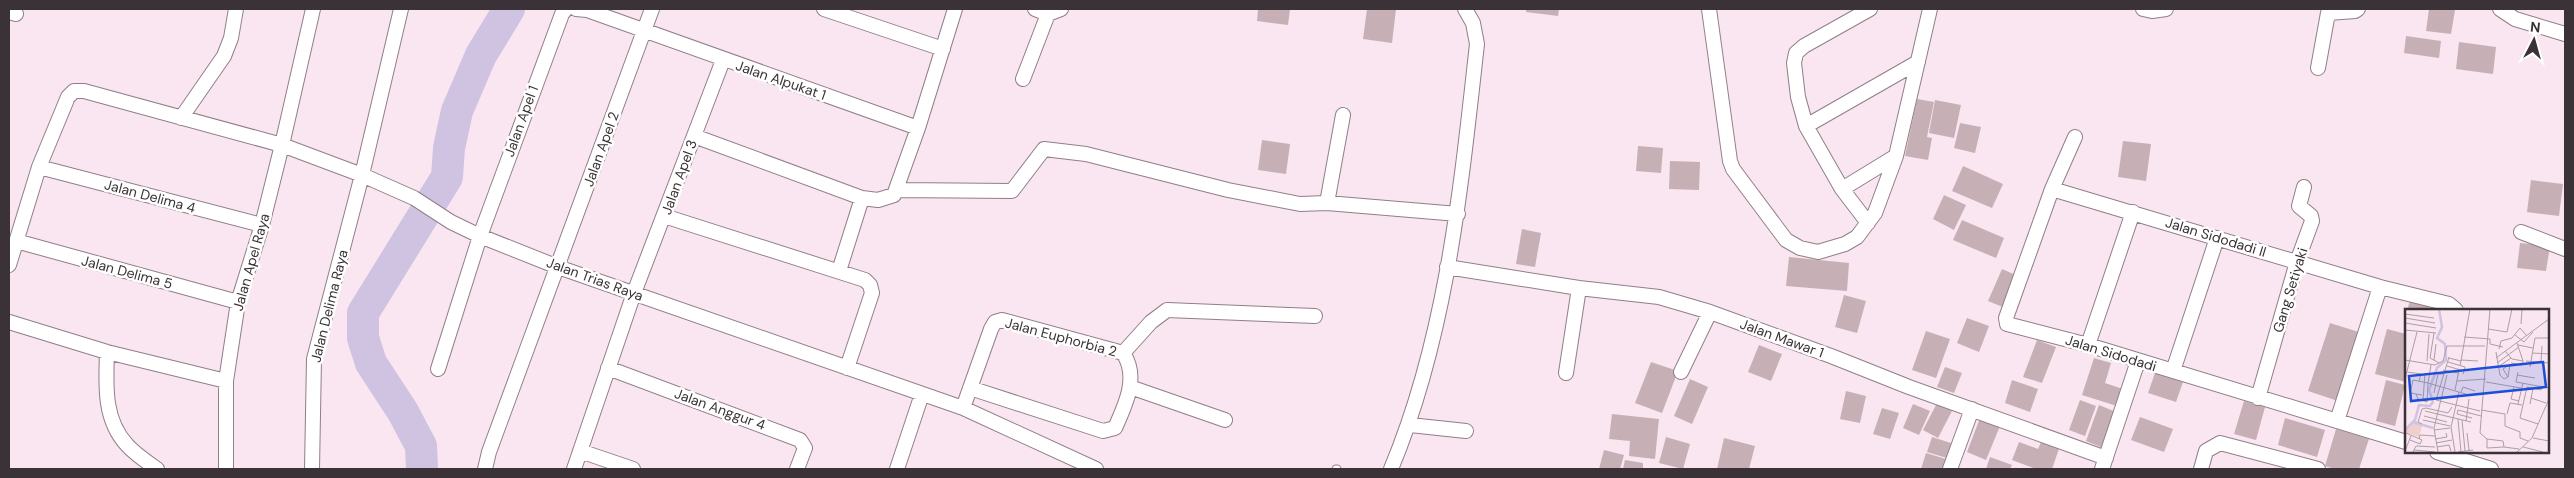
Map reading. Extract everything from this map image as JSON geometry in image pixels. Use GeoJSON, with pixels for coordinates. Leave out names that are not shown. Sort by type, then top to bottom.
{"type":"FeatureCollection","features":[{"type":"Feature","properties":{"kind":"street"},"geometry":{"type":"LineString","coordinates":[[181,118],[224,56],[231,38],[236,9]]}},
{"type":"Feature","properties":{"kind":"street","name":"Jalan Apel Raya"},"geometry":{"type":"LineString","coordinates":[[226,469],[226,381],[238,302],[262,225],[313,9]]}},
{"type":"Feature","properties":{"kind":"street"},"geometry":{"type":"LineString","coordinates":[[362,175],[401,9]]}},
{"type":"Feature","properties":{"kind":"street","name":"Jalan Apel 1"},"geometry":{"type":"LineString","coordinates":[[438,369],[480,236],[525,110],[562,14],[566,9]]}},
{"type":"Feature","properties":{"kind":"street"},"geometry":{"type":"LineString","coordinates":[[576,9],[587,10],[644,32]]}},
{"type":"Feature","properties":{"kind":"street","name":"Jalan Apel 2"},"geometry":{"type":"LineString","coordinates":[[485,469],[489,452],[652,9]]}},
{"type":"Feature","properties":{"kind":"street"},"geometry":{"type":"LineString","coordinates":[[824,9],[942,49]]}},
{"type":"Feature","properties":{"kind":"street"},"geometry":{"type":"LineString","coordinates":[[694,136],[862,198],[878,200],[894,195],[918,128],[955,9]]}},
{"type":"Feature","properties":{"kind":"street"},"geometry":{"type":"LineString","coordinates":[[1023,79],[1041,11],[1061,9]]}},
{"type":"Feature","properties":{"kind":"street"},"geometry":{"type":"LineString","coordinates":[[1391,469],[1410,425],[1432,344],[1458,214],[1476,44],[1473,23],[1465,9]]}},
{"type":"Feature","properties":{"kind":"street"},"geometry":{"type":"LineString","coordinates":[[1868,223],[1842,189],[1806,126],[1798,97],[1794,63],[1796,53],[1804,46],[1870,9]]}},
{"type":"Feature","properties":{"kind":"street"},"geometry":{"type":"LineString","coordinates":[[1713,11],[1730,161],[1786,240],[1800,248],[1818,252],[1845,244],[1857,237],[1875,213],[1896,156],[1930,9]]}},
{"type":"Feature","properties":{"kind":"street"},"geometry":{"type":"LineString","coordinates":[[2143,9],[2152,11],[2166,9]]}},
{"type":"Feature","properties":{"kind":"street"},"geometry":{"type":"LineString","coordinates":[[2318,68],[2328,13],[2355,11],[2358,9]]}},
{"type":"Feature","properties":{"kind":"street"},"geometry":{"type":"LineString","coordinates":[[2500,9],[2565,34]]}},
{"type":"Feature","properties":{"kind":"street","name":"Jalan Alpukat 1"},"geometry":{"type":"LineString","coordinates":[[644,32],[918,128]]}},
{"type":"Feature","properties":{"kind":"street","name":"Jalan Apel 3"},"geometry":{"type":"LineString","coordinates":[[574,469],[634,293],[723,60]]}},
{"type":"Feature","properties":{"kind":"street"},"geometry":{"type":"LineString","coordinates":[[1806,126],[1918,62]]}},
{"type":"Feature","properties":{"kind":"street","name":"Jalan Trias Raya"},"geometry":{"type":"LineString","coordinates":[[39,167],[68,97],[74,90],[84,91],[282,145],[362,175],[414,198],[451,222],[480,236],[558,267],[963,408],[1096,469]]}},
{"type":"Feature","properties":{"kind":"street"},"geometry":{"type":"LineString","coordinates":[[1327,203],[1343,115]]}},
{"type":"Feature","properties":{"kind":"street","name":"Jalan Sidodadi"},"geometry":{"type":"LineString","coordinates":[[2075,137],[2052,189],[2006,318],[2007,324],[2088,345],[2405,442]]}},
{"type":"Feature","properties":{"kind":"street"},"geometry":{"type":"LineString","coordinates":[[897,190],[1012,191],[1044,150],[1086,154],[1189,181],[1284,202],[1311,205],[1327,203],[1458,214]]}},
{"type":"Feature","properties":{"kind":"street"},"geometry":{"type":"LineString","coordinates":[[1842,189],[1896,156]]}},
{"type":"Feature","properties":{"kind":"street"},"geometry":{"type":"LineString","coordinates":[[9,265],[39,167]]}},
{"type":"Feature","properties":{"kind":"street","name":"Jalan Delima 4"},"geometry":{"type":"LineString","coordinates":[[39,167],[262,225]]}},
{"type":"Feature","properties":{"kind":"street","name":"Jalan Delima Raya"},"geometry":{"type":"LineString","coordinates":[[312,469],[314,359],[362,175]]}},
{"type":"Feature","properties":{"kind":"street","name":"Gang Setiyaki"},"geometry":{"type":"LineString","coordinates":[[2258,398],[2297,262],[2312,221],[2311,216],[2299,206],[2304,187]]}},
{"type":"Feature","properties":{"kind":"street","name":"Jalan Sidodadi II"},"geometry":{"type":"LineString","coordinates":[[2052,189],[2380,287],[2450,304],[2455,309]]}},
{"type":"Feature","properties":{"kind":"street"},"geometry":{"type":"LineString","coordinates":[[839,271],[862,198]]}},
{"type":"Feature","properties":{"kind":"street"},"geometry":{"type":"LineString","coordinates":[[2088,345],[2133,212]]}},
{"type":"Feature","properties":{"kind":"street"},"geometry":{"type":"LineString","coordinates":[[664,216],[865,280],[870,285],[872,293],[846,368]]}},
{"type":"Feature","properties":{"kind":"street"},"geometry":{"type":"LineString","coordinates":[[2521,232],[2565,249]]}},
{"type":"Feature","properties":{"kind":"street"},"geometry":{"type":"LineString","coordinates":[[2173,372],[2217,238]]}},
{"type":"Feature","properties":{"kind":"street","name":"Jalan Delima 5"},"geometry":{"type":"LineString","coordinates":[[16,241],[238,302]]}},
{"type":"Feature","properties":{"kind":"street","name":"Jalan Mawar 1"},"geometry":{"type":"LineString","coordinates":[[1447,267],[1579,288],[1642,294],[1710,312],[1972,409],[2104,463]]}},
{"type":"Feature","properties":{"kind":"street"},"geometry":{"type":"LineString","coordinates":[[2337,422],[2380,287]]}},
{"type":"Feature","properties":{"kind":"street"},"geometry":{"type":"LineString","coordinates":[[1566,372],[1579,288]]}},
{"type":"Feature","properties":{"kind":"street"},"geometry":{"type":"LineString","coordinates":[[1123,353],[1150,322],[1167,310],[1315,316]]}},
{"type":"Feature","properties":{"kind":"street"},"geometry":{"type":"LineString","coordinates":[[1681,372],[1710,312]]}},
{"type":"Feature","properties":{"kind":"street","name":"Jalan Euphorbia 2"},"geometry":{"type":"LineString","coordinates":[[963,408],[991,329],[996,322],[1002,320],[1123,353],[1130,363],[1130,387]]}},
{"type":"Feature","properties":{"kind":"street"},"geometry":{"type":"LineString","coordinates":[[9,322],[107,352],[226,381]]}},
{"type":"Feature","properties":{"kind":"street"},"geometry":{"type":"LineString","coordinates":[[107,352],[106,398],[112,422],[126,444],[157,469]]}},
{"type":"Feature","properties":{"kind":"street"},"geometry":{"type":"LineString","coordinates":[[2104,463],[2138,361]]}},
{"type":"Feature","properties":{"kind":"street","name":"Jalan Anggur 4"},"geometry":{"type":"LineString","coordinates":[[608,368],[800,440],[805,448],[797,469]]}},
{"type":"Feature","properties":{"kind":"street"},"geometry":{"type":"LineString","coordinates":[[970,388],[1103,431],[1115,428],[1130,387],[1225,420]]}},
{"type":"Feature","properties":{"kind":"street"},"geometry":{"type":"LineString","coordinates":[[897,469],[922,394]]}},
{"type":"Feature","properties":{"kind":"street"},"geometry":{"type":"LineString","coordinates":[[1950,469],[1972,409]]}},
{"type":"Feature","properties":{"kind":"street"},"geometry":{"type":"LineString","coordinates":[[1410,425],[1466,431]]}},
{"type":"Feature","properties":{"kind":"street"},"geometry":{"type":"LineString","coordinates":[[2200,469],[2206,451],[2220,442],[2318,469]]}},
{"type":"Feature","properties":{"kind":"street"},"geometry":{"type":"LineString","coordinates":[[580,451],[633,469]]}},
{"type":"Feature","properties":{"kind":"street"},"geometry":{"type":"LineString","coordinates":[[2440,453],[2490,469]]}},
{"type":"Feature","properties":{"kind":"building"},"geometry":{"type":"Polygon","coordinates":[[[1258,9],[1290,9],[1288,25],[1257,21],[1258,9]]]}},
{"type":"Feature","properties":{"kind":"building"},"geometry":{"type":"Polygon","coordinates":[[[1367,9],[1396,9],[1392,43],[1363,39],[1367,9]]]}},
{"type":"Feature","properties":{"kind":"building"},"geometry":{"type":"Polygon","coordinates":[[[1526,9],[1559,9],[1558,16],[1526,12],[1526,9]]]}},
{"type":"Feature","properties":{"kind":"building"},"geometry":{"type":"Polygon","coordinates":[[[2429,9],[2455,10],[2451,34],[2426,31],[2429,9]]]}},
{"type":"Feature","properties":{"kind":"building"},"geometry":{"type":"Polygon","coordinates":[[[2406,36],[2441,41],[2439,58],[2404,53],[2406,36]]]}},
{"type":"Feature","properties":{"kind":"building"},"geometry":{"type":"Polygon","coordinates":[[[2459,42],[2496,47],[2493,74],[2456,69],[2459,42]]]}},
{"type":"Feature","properties":{"kind":"building"},"geometry":{"type":"Polygon","coordinates":[[[1917,99],[1934,102],[1927,137],[1932,138],[1928,160],[1905,156],[1917,99]]]}},
{"type":"Feature","properties":{"kind":"building"},"geometry":{"type":"Polygon","coordinates":[[[1935,100],[1961,105],[1954,138],[1929,133],[1935,100]]]}},
{"type":"Feature","properties":{"kind":"building"},"geometry":{"type":"Polygon","coordinates":[[[1960,123],[1981,127],[1975,153],[1954,148],[1960,123]]]}},
{"type":"Feature","properties":{"kind":"building"},"geometry":{"type":"Polygon","coordinates":[[[1262,140],[1290,144],[1286,174],[1258,170],[1262,140]]]}},
{"type":"Feature","properties":{"kind":"building"},"geometry":{"type":"Polygon","coordinates":[[[2123,141],[2151,144],[2146,181],[2118,177],[2123,141]]]}},
{"type":"Feature","properties":{"kind":"building"},"geometry":{"type":"Polygon","coordinates":[[[1638,146],[1663,148],[1661,173],[1636,171],[1638,146]]]}},
{"type":"Feature","properties":{"kind":"building"},"geometry":{"type":"Polygon","coordinates":[[[1670,161],[1700,162],[1699,190],[1669,189],[1670,161]]]}},
{"type":"Feature","properties":{"kind":"building"},"geometry":{"type":"Polygon","coordinates":[[[1963,166],[2003,184],[1992,208],[1952,191],[1963,166]]]}},
{"type":"Feature","properties":{"kind":"building"},"geometry":{"type":"Polygon","coordinates":[[[2531,180],[2563,184],[2559,216],[2527,212],[2531,180]]]}},
{"type":"Feature","properties":{"kind":"building"},"geometry":{"type":"Polygon","coordinates":[[[1944,195],[1966,205],[1954,230],[1933,219],[1944,195]]]}},
{"type":"Feature","properties":{"kind":"building"},"geometry":{"type":"Polygon","coordinates":[[[1962,220],[2004,238],[1996,258],[1953,240],[1962,220]]]}},
{"type":"Feature","properties":{"kind":"building"},"geometry":{"type":"Polygon","coordinates":[[[1522,229],[1541,233],[1535,267],[1516,264],[1522,229]]]}},
{"type":"Feature","properties":{"kind":"building"},"geometry":{"type":"Polygon","coordinates":[[[2520,243],[2550,246],[2546,271],[2517,268],[2520,243]]]}},
{"type":"Feature","properties":{"kind":"building"},"geometry":{"type":"Polygon","coordinates":[[[1789,257],[1849,263],[1847,291],[1786,286],[1789,257]]]}},
{"type":"Feature","properties":{"kind":"building"},"geometry":{"type":"Polygon","coordinates":[[[2002,269],[2018,276],[2005,308],[1988,301],[2002,269]]]}},
{"type":"Feature","properties":{"kind":"building"},"geometry":{"type":"Polygon","coordinates":[[[1844,295],[1866,301],[1857,333],[1835,327],[1844,295]]]}},
{"type":"Feature","properties":{"kind":"building"},"geometry":{"type":"Polygon","coordinates":[[[2411,298],[2430,303],[2428,309],[2407,309],[2411,298]]]}},
{"type":"Feature","properties":{"kind":"building"},"geometry":{"type":"Polygon","coordinates":[[[1967,318],[1989,326],[1979,352],[1957,343],[1967,318]]]}},
{"type":"Feature","properties":{"kind":"building"},"geometry":{"type":"Polygon","coordinates":[[[2330,323],[2362,333],[2341,402],[2308,391],[2330,323]]]}},
{"type":"Feature","properties":{"kind":"building"},"geometry":{"type":"Polygon","coordinates":[[[2387,329],[2405,334],[2405,382],[2375,374],[2387,329]]]}},
{"type":"Feature","properties":{"kind":"building"},"geometry":{"type":"Polygon","coordinates":[[[1926,331],[1950,339],[1936,378],[1912,370],[1926,331]]]}},
{"type":"Feature","properties":{"kind":"building"},"geometry":{"type":"Polygon","coordinates":[[[2037,340],[2056,347],[2042,383],[2023,377],[2037,340]]]}},
{"type":"Feature","properties":{"kind":"building"},"geometry":{"type":"Polygon","coordinates":[[[1759,345],[1782,354],[1771,381],[1748,372],[1759,345]]]}},
{"type":"Feature","properties":{"kind":"building"},"geometry":{"type":"Polygon","coordinates":[[[2094,358],[2111,363],[2105,383],[2123,389],[2117,406],[2082,395],[2094,358]]]}},
{"type":"Feature","properties":{"kind":"building"},"geometry":{"type":"Polygon","coordinates":[[[1651,362],[1678,371],[1662,413],[1635,403],[1651,362]]]}},
{"type":"Feature","properties":{"kind":"building"},"geometry":{"type":"Polygon","coordinates":[[[1945,367],[1962,373],[1954,393],[1937,387],[1945,367]]]}},
{"type":"Feature","properties":{"kind":"building"},"geometry":{"type":"Polygon","coordinates":[[[2155,373],[2183,382],[2176,402],[2148,393],[2155,373]]]}},
{"type":"Feature","properties":{"kind":"building"},"geometry":{"type":"Polygon","coordinates":[[[1690,379],[1708,387],[1692,424],[1674,416],[1690,379]]]}},
{"type":"Feature","properties":{"kind":"building"},"geometry":{"type":"Polygon","coordinates":[[[2012,380],[2038,389],[2030,412],[2005,403],[2012,380]]]}},
{"type":"Feature","properties":{"kind":"building"},"geometry":{"type":"Polygon","coordinates":[[[2386,380],[2405,385],[2395,426],[2376,421],[2386,380]]]}},
{"type":"Feature","properties":{"kind":"building"},"geometry":{"type":"Polygon","coordinates":[[[1846,391],[1866,396],[1860,423],[1840,419],[1846,391]]]}},
{"type":"Feature","properties":{"kind":"building"},"geometry":{"type":"Polygon","coordinates":[[[2080,400],[2096,406],[2085,436],[2069,430],[2080,400]]]}},
{"type":"Feature","properties":{"kind":"building"},"geometry":{"type":"Polygon","coordinates":[[[2244,401],[2265,407],[2256,440],[2234,434],[2244,401]]]}},
{"type":"Feature","properties":{"kind":"building"},"geometry":{"type":"Polygon","coordinates":[[[1937,403],[1952,411],[1938,438],[1923,430],[1937,403]]]}},
{"type":"Feature","properties":{"kind":"building"},"geometry":{"type":"Polygon","coordinates":[[[1913,404],[1930,411],[1919,435],[1903,428],[1913,404]]]}},
{"type":"Feature","properties":{"kind":"building"},"geometry":{"type":"Polygon","coordinates":[[[2099,405],[2116,412],[2103,448],[2086,441],[2099,405]]]}},
{"type":"Feature","properties":{"kind":"building"},"geometry":{"type":"Polygon","coordinates":[[[1882,408],[1899,413],[1890,439],[1873,434],[1882,408]]]}},
{"type":"Feature","properties":{"kind":"building"},"geometry":{"type":"Polygon","coordinates":[[[1612,414],[1659,419],[1655,459],[1629,456],[1630,441],[1609,439],[1612,414]]]}},
{"type":"Feature","properties":{"kind":"building"},"geometry":{"type":"Polygon","coordinates":[[[2140,417],[2173,429],[2164,452],[2131,440],[2140,417]]]}},
{"type":"Feature","properties":{"kind":"building"},"geometry":{"type":"Polygon","coordinates":[[[1980,418],[2000,426],[1986,460],[1967,452],[1980,418]]]}},
{"type":"Feature","properties":{"kind":"building"},"geometry":{"type":"Polygon","coordinates":[[[2285,418],[2325,430],[2317,457],[2278,445],[2285,418]]]}},
{"type":"Feature","properties":{"kind":"building"},"geometry":{"type":"Polygon","coordinates":[[[2336,429],[2369,439],[2359,469],[2335,469],[2325,466],[2336,429]]]}},
{"type":"Feature","properties":{"kind":"building"},"geometry":{"type":"Polygon","coordinates":[[[1666,437],[1690,444],[1683,469],[1659,463],[1666,437]]]}},
{"type":"Feature","properties":{"kind":"building"},"geometry":{"type":"Polygon","coordinates":[[[1932,437],[1954,444],[1950,459],[1927,452],[1932,437]]]}},
{"type":"Feature","properties":{"kind":"building"},"geometry":{"type":"Polygon","coordinates":[[[1724,438],[1755,446],[1749,469],[1717,469],[1724,438]]]}},
{"type":"Feature","properties":{"kind":"building"},"geometry":{"type":"Polygon","coordinates":[[[2042,440],[2060,446],[2052,469],[2036,469],[2012,460],[2019,442],[2038,449],[2042,440]]]}},
{"type":"Feature","properties":{"kind":"building"},"geometry":{"type":"Polygon","coordinates":[[[1604,450],[1624,455],[1620,469],[1599,469],[1604,450]]]}},
{"type":"Feature","properties":{"kind":"building"},"geometry":{"type":"Polygon","coordinates":[[[1926,453],[1949,460],[1947,469],[1921,469],[1926,453]]]}},
{"type":"Feature","properties":{"kind":"building"},"geometry":{"type":"Polygon","coordinates":[[[1990,457],[2012,465],[2010,469],[1986,469],[1990,457]]]}},
{"type":"Feature","properties":{"kind":"building"},"geometry":{"type":"Polygon","coordinates":[[[1625,460],[1643,463],[1643,469],[1623,469],[1625,460]]]}},
{"type":"Feature","properties":{"kind":"waterway"},"geometry":{"type":"LineString","coordinates":[[422,469],[421,446],[403,412],[371,363],[363,338],[363,313],[447,177],[449,148],[457,111],[481,55],[509,9]]}}]}
